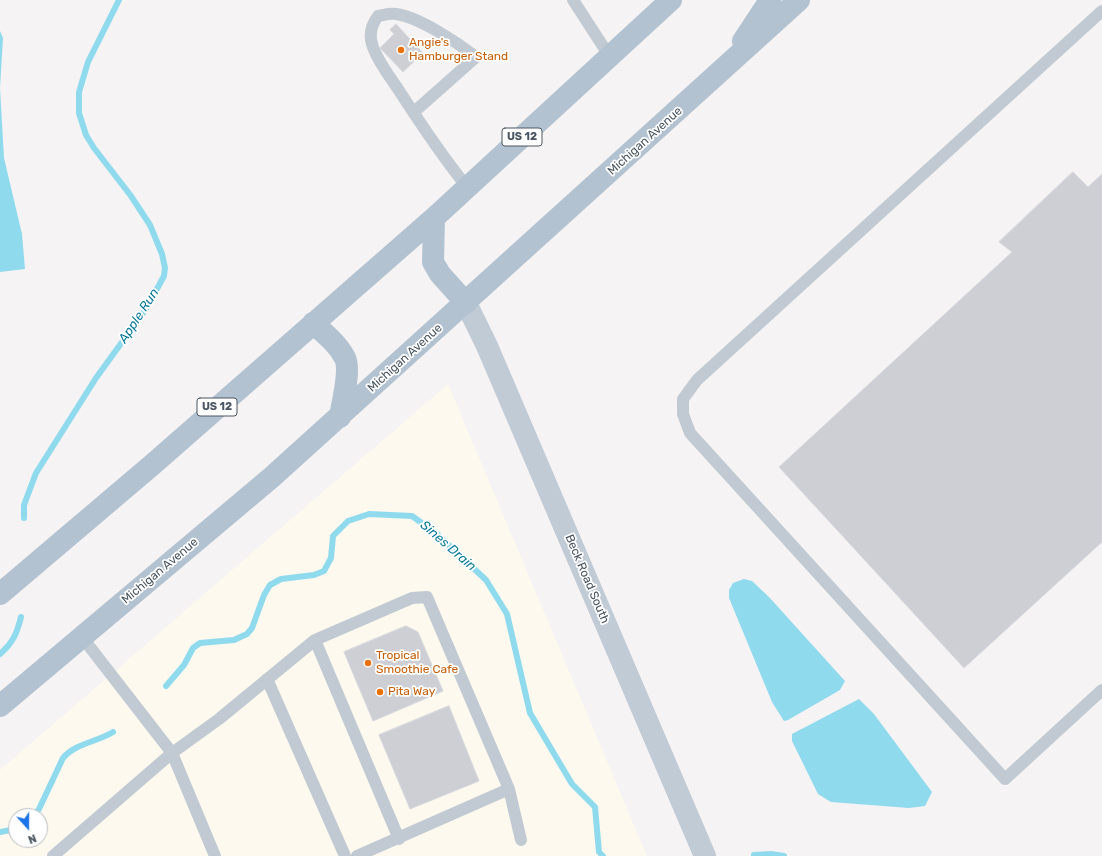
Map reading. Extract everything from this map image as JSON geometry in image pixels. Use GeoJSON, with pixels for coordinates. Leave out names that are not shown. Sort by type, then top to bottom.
{"type":"FeatureCollection","features":[{"type":"Feature","properties":{"kind":"main road","name":"US 12"},"geometry":{"type":"LineString","coordinates":[[0,594],[434,218],[671,0]]}},
{"type":"Feature","properties":{"kind":"main road"},"geometry":{"type":"LineString","coordinates":[[726,67],[770,0]]}},
{"type":"Feature","properties":{"kind":"main road","name":"Michigan Avenue"},"geometry":{"type":"LineString","coordinates":[[0,706],[272,477],[340,417],[799,0]]}},
{"type":"Feature","properties":{"kind":"main road"},"geometry":{"type":"LineString","coordinates":[[434,218],[433,262],[440,274],[466,303]]}},
{"type":"Feature","properties":{"kind":"main road","name":"Beck Road South"},"geometry":{"type":"LineString","coordinates":[[466,303],[487,346],[705,856]]}},
{"type":"Feature","properties":{"kind":"main road"},"geometry":{"type":"LineString","coordinates":[[314,323],[334,342],[346,359],[347,370],[340,417]]}},
{"type":"Feature","properties":{"kind":"lane"},"geometry":{"type":"LineString","coordinates":[[573,0],[610,56]]}},
{"type":"Feature","properties":{"kind":"lane"},"geometry":{"type":"LineString","coordinates":[[1102,11],[697,380],[683,399],[683,414],[690,433],[1005,779],[1102,690]]}},
{"type":"Feature","properties":{"kind":"lane"},"geometry":{"type":"LineString","coordinates":[[414,112],[476,58],[461,45],[408,16],[395,14],[378,16],[373,23],[370,32],[372,45],[414,112],[438,149],[467,187]]}},
{"type":"Feature","properties":{"kind":"lane"},"geometry":{"type":"LineString","coordinates":[[53,856],[172,753],[315,640],[412,598],[427,597],[509,789],[521,840]]}},
{"type":"Feature","properties":{"kind":"lane"},"geometry":{"type":"LineString","coordinates":[[82,637],[172,753],[215,856]]}},
{"type":"Feature","properties":{"kind":"lane"},"geometry":{"type":"LineString","coordinates":[[315,640],[399,839]]}},
{"type":"Feature","properties":{"kind":"lane"},"geometry":{"type":"LineString","coordinates":[[267,679],[345,856]]}},
{"type":"Feature","properties":{"kind":"lane"},"geometry":{"type":"LineString","coordinates":[[357,856],[399,839],[509,789]]}},
{"type":"Feature","properties":{"kind":"shaded area"},"geometry":{"type":"Polygon","coordinates":[[[448,384],[647,856],[0,856],[0,770],[448,384]]]}},
{"type":"Feature","properties":{"kind":"water"},"geometry":{"type":"Polygon","coordinates":[[[0,31],[3,38],[0,88],[0,31]]]}},
{"type":"Feature","properties":{"kind":"water"},"geometry":{"type":"Polygon","coordinates":[[[0,88],[4,158],[22,234],[25,269],[0,272],[0,88]]]}},
{"type":"Feature","properties":{"kind":"water"},"geometry":{"type":"Polygon","coordinates":[[[744,579],[752,581],[769,597],[845,681],[840,690],[788,720],[784,721],[772,702],[729,598],[729,590],[733,583],[744,579]]]}},
{"type":"Feature","properties":{"kind":"water"},"geometry":{"type":"Polygon","coordinates":[[[859,699],[874,714],[932,792],[925,806],[909,808],[831,802],[818,794],[792,741],[792,734],[859,699]]]}},
{"type":"Feature","properties":{"kind":"building","name":"Angie's Hamburger Stand"},"geometry":{"type":"Polygon","coordinates":[[[396,24],[423,53],[403,72],[380,48],[394,34],[390,30],[396,24]]]}},
{"type":"Feature","properties":{"kind":"building"},"geometry":{"type":"Polygon","coordinates":[[[1073,172],[1088,187],[1102,174],[1102,542],[964,668],[779,467],[1012,252],[999,242],[1073,172]]]}},
{"type":"Feature","properties":{"kind":"building"},"geometry":{"type":"Polygon","coordinates":[[[406,626],[418,632],[443,691],[373,721],[344,652],[406,626]]]}},
{"type":"Feature","properties":{"kind":"building"},"geometry":{"type":"Polygon","coordinates":[[[449,706],[479,781],[410,809],[379,735],[449,706]]]}},
{"type":"Feature","properties":{"kind":"waterway","name":"Apple Run"},"geometry":{"type":"LineString","coordinates":[[24,518],[24,505],[36,473],[96,378],[146,309],[164,276],[165,268],[162,254],[150,225],[131,196],[94,148],[86,135],[79,113],[79,92],[88,62],[119,0]]}},
{"type":"Feature","properties":{"kind":"waterway","name":"Sines Drain"},"geometry":{"type":"LineString","coordinates":[[166,686],[184,665],[193,648],[200,643],[234,640],[247,634],[252,628],[264,595],[270,585],[281,579],[314,575],[324,571],[331,558],[333,536],[348,521],[369,514],[412,516],[437,534],[486,580],[507,614],[530,713],[572,784],[595,807],[599,852],[603,856]]}},
{"type":"Feature","properties":{"kind":"waterway","name":"Apple Run"},"geometry":{"type":"LineString","coordinates":[[0,654],[14,637],[21,617]]}},
{"type":"Feature","properties":{"kind":"waterway","name":"Sines Drain"},"geometry":{"type":"LineString","coordinates":[[39,808],[63,758],[74,749],[113,732]]}},
{"type":"Feature","properties":{"kind":"waterway","name":"Sines Drain"},"geometry":{"type":"LineString","coordinates":[[0,832],[8,830]]}},
{"type":"Feature","properties":{"kind":"waterway","name":"Sines Drain"},"geometry":{"type":"LineString","coordinates":[[754,855],[771,854],[784,856]]}},
{"type":"Feature","properties":{"kind":"place","name":"Angie's Hamburger Stand"},"geometry":{"type":"Point","coordinates":[401,50]}},
{"type":"Feature","properties":{"kind":"place","name":"Tropical Smoothie Cafe"},"geometry":{"type":"Point","coordinates":[368,663]}},
{"type":"Feature","properties":{"kind":"place","name":"Pita Way"},"geometry":{"type":"Point","coordinates":[380,692]}}]}
